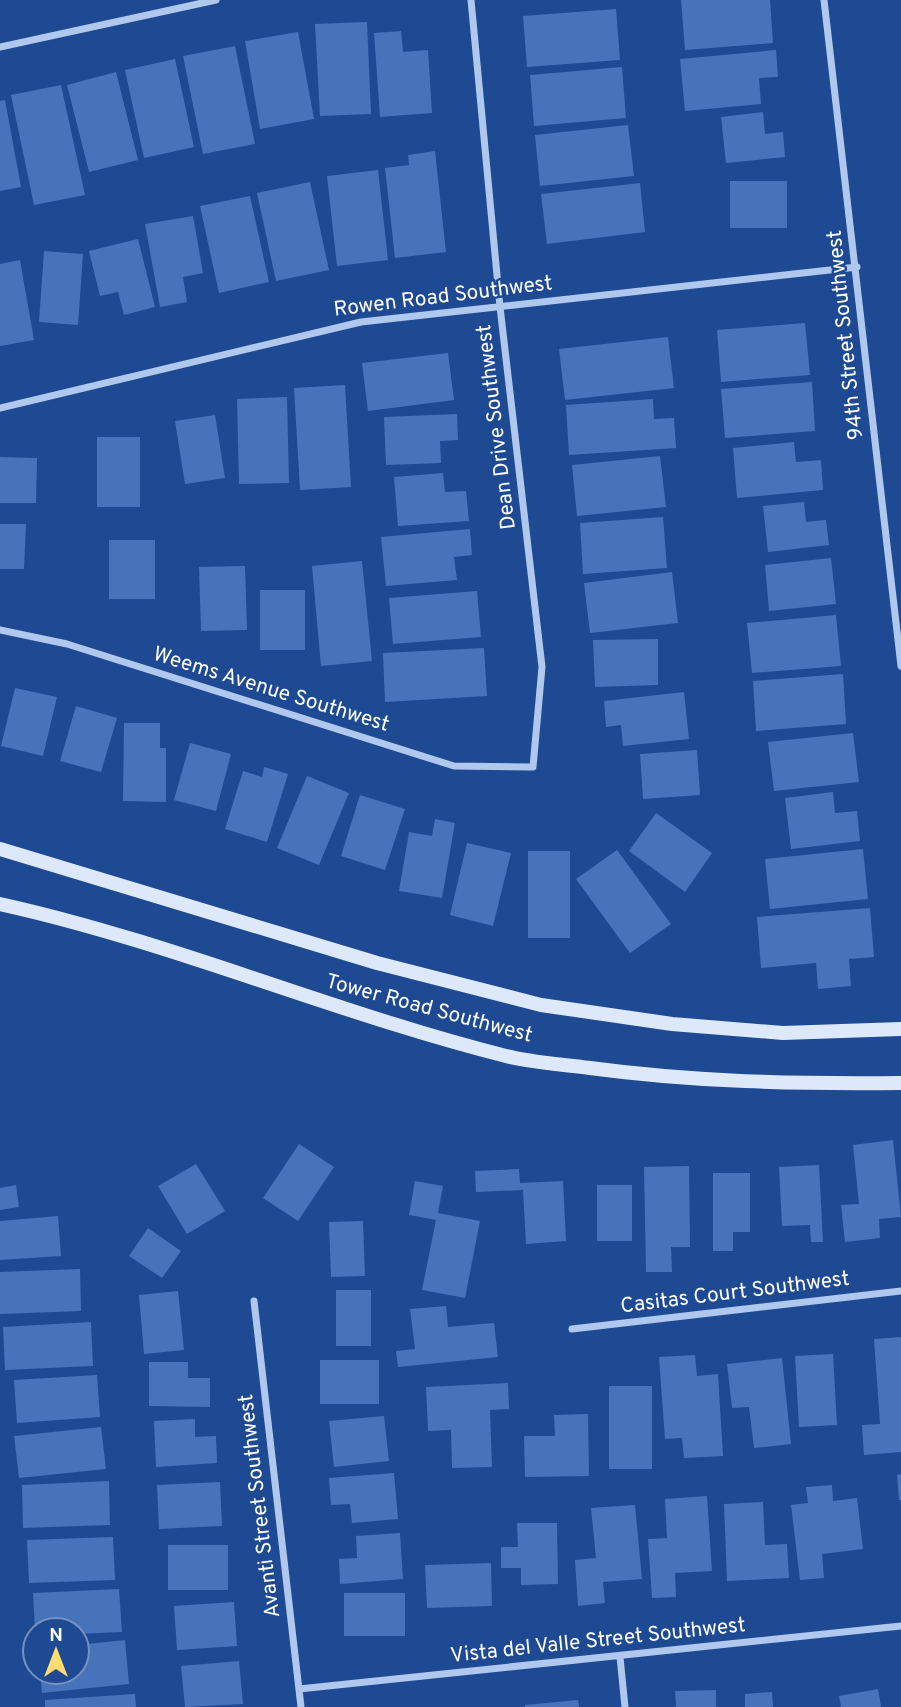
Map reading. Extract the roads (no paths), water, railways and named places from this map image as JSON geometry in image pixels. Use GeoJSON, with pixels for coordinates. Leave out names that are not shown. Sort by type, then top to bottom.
{"type":"FeatureCollection","features":[{"type":"Feature","properties":{"kind":"street"},"geometry":{"type":"LineString","coordinates":[[0,47],[216,0]]}},
{"type":"Feature","properties":{"kind":"street","name":"Dean Drive Southwest"},"geometry":{"type":"LineString","coordinates":[[471,0],[500,307],[542,667],[533,767]]}},
{"type":"Feature","properties":{"kind":"street","name":"94th Street Southwest"},"geometry":{"type":"LineString","coordinates":[[824,0],[857,267],[901,666]]}},
{"type":"Feature","properties":{"kind":"street","name":"Rowen Road Southwest"},"geometry":{"type":"LineString","coordinates":[[0,408],[361,322],[857,267]]}},
{"type":"Feature","properties":{"kind":"street","name":"Weems Avenue Southwest"},"geometry":{"type":"LineString","coordinates":[[0,630],[67,644],[454,766],[533,767]]}},
{"type":"Feature","properties":{"kind":"street","name":"Tower Road Southwest"},"geometry":{"type":"LineString","coordinates":[[0,849],[377,962],[541,1005],[672,1024],[783,1033],[901,1029]]}},
{"type":"Feature","properties":{"kind":"street","name":"Tower Road Southwest"},"geometry":{"type":"LineString","coordinates":[[0,904],[59,917],[357,1014],[509,1057],[659,1077],[795,1084],[901,1083]]}},
{"type":"Feature","properties":{"kind":"street","name":"Casitas Court Southwest"},"geometry":{"type":"LineString","coordinates":[[572,1329],[901,1291]]}},
{"type":"Feature","properties":{"kind":"street","name":"Avanti Street Southwest"},"geometry":{"type":"LineString","coordinates":[[254,1301],[301,1707]]}},
{"type":"Feature","properties":{"kind":"street","name":"Vista del Valle Street Southwest"},"geometry":{"type":"LineString","coordinates":[[299,1689],[901,1626]]}},
{"type":"Feature","properties":{"kind":"street"},"geometry":{"type":"LineString","coordinates":[[620,1657],[625,1707]]}}]}
